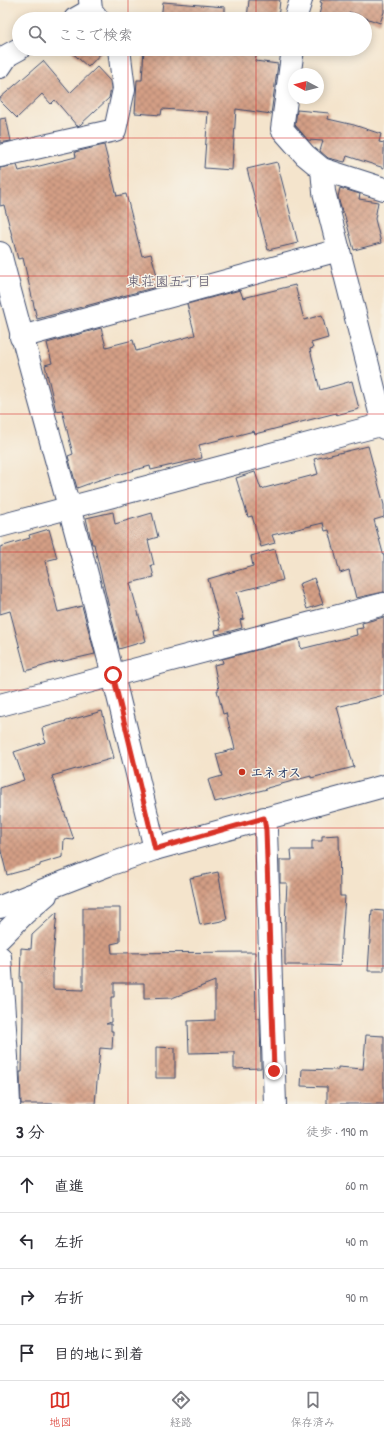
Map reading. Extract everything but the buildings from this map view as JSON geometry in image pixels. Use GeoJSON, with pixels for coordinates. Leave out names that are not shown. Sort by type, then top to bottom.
{"type":"FeatureCollection","features":[{"type":"Feature","properties":{"kind":"street"},"geometry":{"type":"LineString","coordinates":[[297,12],[301,0]]}},
{"type":"Feature","properties":{"kind":"street"},"geometry":{"type":"LineString","coordinates":[[0,67],[8,54],[12,52]]}},
{"type":"Feature","properties":{"kind":"street"},"geometry":{"type":"LineString","coordinates":[[0,156],[115,130],[124,89],[121,56]]}},
{"type":"Feature","properties":{"kind":"street"},"geometry":{"type":"LineString","coordinates":[[292,56],[282,129],[304,155],[322,169],[384,189]]}},
{"type":"Feature","properties":{"kind":"street"},"geometry":{"type":"LineString","coordinates":[[0,526],[384,425],[324,192],[322,169]]}},
{"type":"Feature","properties":{"kind":"street"},"geometry":{"type":"LineString","coordinates":[[21,337],[339,250]]}},
{"type":"Feature","properties":{"kind":"street"},"geometry":{"type":"LineString","coordinates":[[0,253],[21,337],[69,507],[113,675],[155,849]]}},
{"type":"Feature","properties":{"kind":"street"},"geometry":{"type":"LineString","coordinates":[[0,706],[384,604]]}},
{"type":"Feature","properties":{"kind":"street"},"geometry":{"type":"LineString","coordinates":[[0,907],[155,849],[384,786]]}},
{"type":"Feature","properties":{"kind":"street"},"geometry":{"type":"LineString","coordinates":[[264,818],[266,830],[275,1104]]}},
{"type":"Feature","properties":{"kind":"street"},"geometry":{"type":"LineString","coordinates":[[0,938],[37,902],[65,882]]}},
{"type":"Feature","properties":{"kind":"street"},"geometry":{"type":"LineString","coordinates":[[0,956],[5,1018],[9,1104]]}},
{"type":"Feature","properties":{"kind":"place","name":"エネオス"},"geometry":{"type":"Point","coordinates":[242,772]}},
{"type":"Feature","properties":{"kind":"district","name":"東荘園五丁目"},"geometry":{"type":"Point","coordinates":[169,281]}},
{"type":"Feature","properties":{"kind":"route"},"geometry":{"type":"LineString","coordinates":[[113,675],[155,849],[264,818],[266,830],[274,1071]]}}]}
